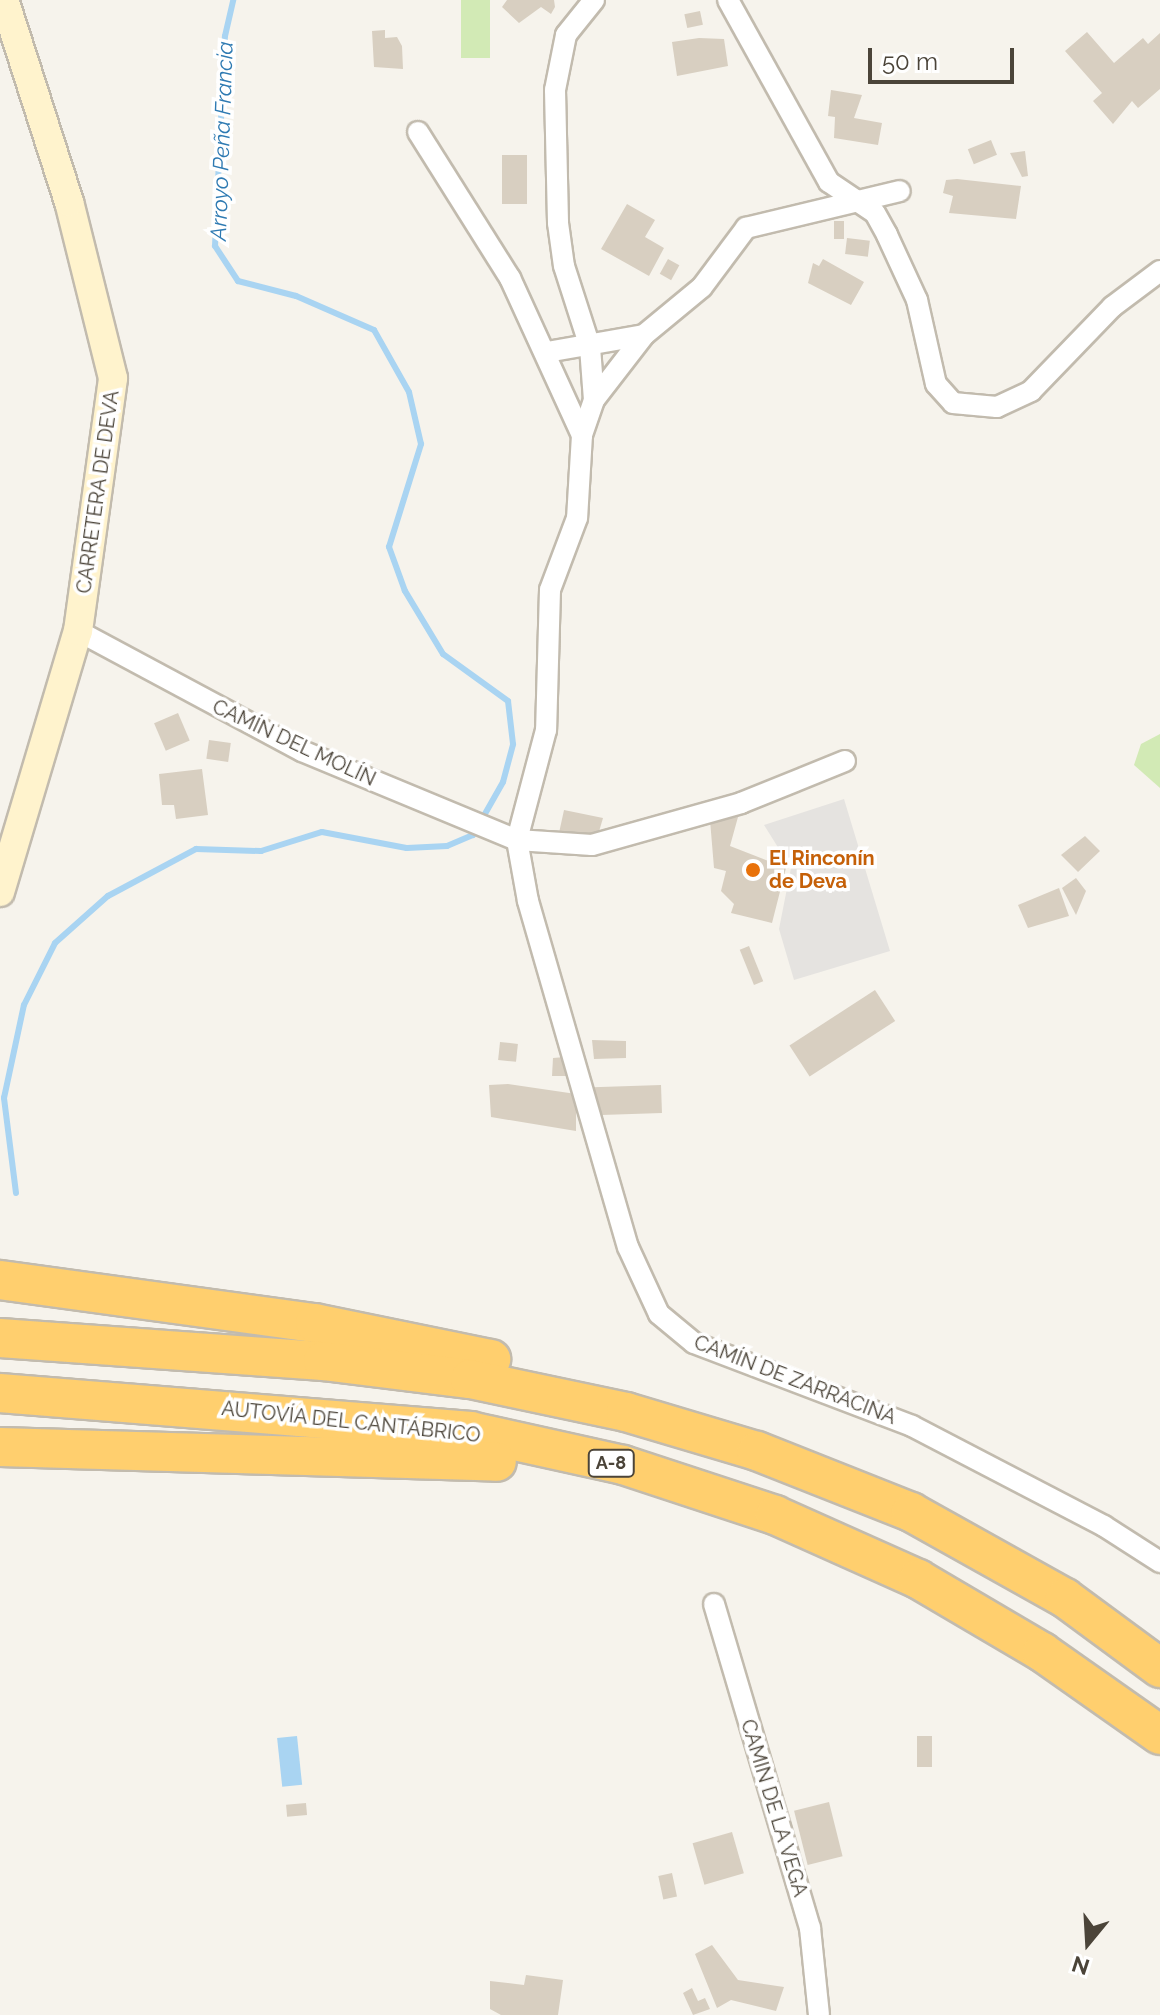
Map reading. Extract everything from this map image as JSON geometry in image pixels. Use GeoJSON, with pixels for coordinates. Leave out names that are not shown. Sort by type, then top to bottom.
{"type":"FeatureCollection","features":[{"type":"Feature","properties":{"kind":"highway"},"geometry":{"type":"LineString","coordinates":[[0,1280],[315,1323],[471,1355],[584,1381],[694,1417],[757,1451]]}},
{"type":"Feature","properties":{"kind":"highway"},"geometry":{"type":"LineString","coordinates":[[0,1338],[323,1361],[470,1379],[626,1412],[757,1451],[911,1512],[1065,1598],[1160,1668]]}},
{"type":"Feature","properties":{"kind":"highway","name":"AUTOVÍA DEL CANTÁBRICO"},"geometry":{"type":"LineString","coordinates":[[0,1393],[470,1431],[623,1465],[775,1515],[918,1579],[1042,1652],[1160,1735]]}},
{"type":"Feature","properties":{"kind":"highway"},"geometry":{"type":"LineString","coordinates":[[0,1447],[465,1456],[616,1482],[770,1532],[906,1594],[1030,1663],[1160,1751]]}},
{"type":"Feature","properties":{"kind":"street","name":"CARRETERA DE DEVA"},"geometry":{"type":"LineString","coordinates":[[0,892],[78,631],[113,378],[69,202],[4,0]]}},
{"type":"Feature","properties":{"kind":"street"},"geometry":{"type":"LineString","coordinates":[[594,0],[566,35],[555,90],[564,266],[590,347],[594,400]]}},
{"type":"Feature","properties":{"kind":"street"},"geometry":{"type":"LineString","coordinates":[[728,0],[819,166],[850,199],[875,213],[908,277],[936,384],[953,403],[997,407],[1031,391],[1112,307],[1160,271]]}},
{"type":"Feature","properties":{"kind":"street"},"geometry":{"type":"LineString","coordinates":[[418,132],[510,278],[547,352],[582,435]]}},
{"type":"Feature","properties":{"kind":"street"},"geometry":{"type":"LineString","coordinates":[[517,840],[544,746],[545,624],[577,518],[582,435],[594,400],[644,335],[702,287],[746,228],[775,217],[821,214],[850,199],[900,191]]}},
{"type":"Feature","properties":{"kind":"street"},"geometry":{"type":"LineString","coordinates":[[547,352],[590,347],[644,335]]}},
{"type":"Feature","properties":{"kind":"street","name":"CAMÍN DEL MOLÍN"},"geometry":{"type":"LineString","coordinates":[[78,631],[302,751],[517,840],[592,845],[741,803],[845,761]]}},
{"type":"Feature","properties":{"kind":"street","name":"CAMÍN DE ZARRACINA"},"geometry":{"type":"LineString","coordinates":[[517,840],[597,1148],[628,1247],[659,1314],[675,1331],[716,1354],[801,1381],[974,1456],[1160,1562]]}},
{"type":"Feature","properties":{"kind":"street","name":"CAMIN DE LA VEGA"},"geometry":{"type":"LineString","coordinates":[[714,1604],[810,1928],[819,2015]]}},
{"type":"Feature","properties":{"kind":"green space"},"geometry":{"type":"Polygon","coordinates":[[[461,0],[490,0],[490,58],[461,58],[461,0]]]}},
{"type":"Feature","properties":{"kind":"green space"},"geometry":{"type":"Polygon","coordinates":[[[1160,734],[1160,788],[1134,765],[1141,744],[1160,734]]]}},
{"type":"Feature","properties":{"kind":"shaded area","name":"El Rinconín de Deva"},"geometry":{"type":"Polygon","coordinates":[[[844,799],[890,951],[794,980],[779,929],[791,868],[764,825],[844,799]]]}},
{"type":"Feature","properties":{"kind":"water"},"geometry":{"type":"Polygon","coordinates":[[[297,1736],[302,1785],[282,1787],[277,1738],[297,1736]]]}},
{"type":"Feature","properties":{"kind":"building"},"geometry":{"type":"Polygon","coordinates":[[[507,0],[554,0],[555,7],[551,14],[541,7],[519,23],[502,7],[507,0]]]}},
{"type":"Feature","properties":{"kind":"building"},"geometry":{"type":"Polygon","coordinates":[[[700,11],[703,25],[687,28],[684,14],[700,11]]]}},
{"type":"Feature","properties":{"kind":"building"},"geometry":{"type":"Polygon","coordinates":[[[385,30],[385,38],[397,37],[402,46],[403,69],[374,67],[372,31],[385,30]]]}},
{"type":"Feature","properties":{"kind":"building"},"geometry":{"type":"Polygon","coordinates":[[[1087,32],[1114,63],[1143,38],[1148,44],[1160,33],[1160,89],[1138,108],[1132,101],[1113,124],[1093,101],[1102,93],[1065,51],[1087,32]]]}},
{"type":"Feature","properties":{"kind":"building"},"geometry":{"type":"Polygon","coordinates":[[[699,38],[724,39],[728,66],[677,76],[672,42],[699,38]]]}},
{"type":"Feature","properties":{"kind":"building"},"geometry":{"type":"Polygon","coordinates":[[[831,90],[862,95],[854,118],[882,123],[878,145],[834,138],[835,117],[828,116],[831,90]]]}},
{"type":"Feature","properties":{"kind":"building"},"geometry":{"type":"Polygon","coordinates":[[[991,140],[997,155],[974,164],[968,149],[991,140]]]}},
{"type":"Feature","properties":{"kind":"building"},"geometry":{"type":"Polygon","coordinates":[[[1025,151],[1028,176],[1022,177],[1010,153],[1025,151]]]}},
{"type":"Feature","properties":{"kind":"building"},"geometry":{"type":"Polygon","coordinates":[[[502,155],[527,155],[527,204],[502,204],[502,155]]]}},
{"type":"Feature","properties":{"kind":"building"},"geometry":{"type":"Polygon","coordinates":[[[946,180],[1021,186],[1016,219],[949,213],[953,196],[943,193],[946,180]]]}},
{"type":"Feature","properties":{"kind":"building"},"geometry":{"type":"Polygon","coordinates":[[[627,204],[655,220],[645,237],[664,248],[649,276],[601,249],[627,204]]]}},
{"type":"Feature","properties":{"kind":"building"},"geometry":{"type":"Polygon","coordinates":[[[834,221],[844,221],[844,239],[834,239],[834,221]]]}},
{"type":"Feature","properties":{"kind":"building"},"geometry":{"type":"Polygon","coordinates":[[[847,238],[870,241],[868,257],[845,254],[847,238]]]}},
{"type":"Feature","properties":{"kind":"building"},"geometry":{"type":"Polygon","coordinates":[[[668,259],[679,265],[671,280],[660,274],[668,259]]]}},
{"type":"Feature","properties":{"kind":"building"},"geometry":{"type":"Polygon","coordinates":[[[823,259],[864,282],[851,305],[808,283],[813,263],[819,266],[823,259]]]}},
{"type":"Feature","properties":{"kind":"building"},"geometry":{"type":"Polygon","coordinates":[[[178,713],[190,741],[166,751],[154,723],[178,713]]]}},
{"type":"Feature","properties":{"kind":"building"},"geometry":{"type":"Polygon","coordinates":[[[209,740],[231,743],[228,762],[206,759],[209,740]]]}},
{"type":"Feature","properties":{"kind":"building"},"geometry":{"type":"Polygon","coordinates":[[[202,769],[208,815],[176,819],[174,805],[162,805],[159,774],[202,769]]]}},
{"type":"Feature","properties":{"kind":"building"},"geometry":{"type":"Polygon","coordinates":[[[564,810],[603,818],[598,835],[585,839],[559,833],[564,810]]]}},
{"type":"Feature","properties":{"kind":"building","name":"El Rinconín de Deva"},"geometry":{"type":"Polygon","coordinates":[[[738,817],[730,846],[786,868],[772,923],[731,913],[734,904],[721,891],[726,871],[714,868],[710,820],[738,817]]]}},
{"type":"Feature","properties":{"kind":"building"},"geometry":{"type":"Polygon","coordinates":[[[1085,836],[1100,851],[1078,872],[1061,855],[1085,836]]]}},
{"type":"Feature","properties":{"kind":"building"},"geometry":{"type":"Polygon","coordinates":[[[1076,878],[1086,891],[1076,915],[1062,888],[1076,878]]]}},
{"type":"Feature","properties":{"kind":"building"},"geometry":{"type":"Polygon","coordinates":[[[1059,888],[1069,916],[1028,928],[1018,905],[1059,888]]]}},
{"type":"Feature","properties":{"kind":"building"},"geometry":{"type":"Polygon","coordinates":[[[749,946],[763,981],[754,985],[740,950],[749,946]]]}},
{"type":"Feature","properties":{"kind":"building"},"geometry":{"type":"Polygon","coordinates":[[[875,990],[895,1021],[810,1077],[789,1046],[875,990]]]}},
{"type":"Feature","properties":{"kind":"building"},"geometry":{"type":"Polygon","coordinates":[[[592,1040],[626,1041],[626,1058],[594,1059],[592,1040]]]}},
{"type":"Feature","properties":{"kind":"building"},"geometry":{"type":"Polygon","coordinates":[[[500,1042],[518,1044],[516,1062],[498,1060],[500,1042]]]}},
{"type":"Feature","properties":{"kind":"building"},"geometry":{"type":"Polygon","coordinates":[[[565,1057],[566,1076],[552,1076],[553,1058],[565,1057]]]}},
{"type":"Feature","properties":{"kind":"building"},"geometry":{"type":"Polygon","coordinates":[[[508,1084],[576,1094],[576,1131],[491,1117],[489,1085],[508,1084]]]}},
{"type":"Feature","properties":{"kind":"building"},"geometry":{"type":"Polygon","coordinates":[[[661,1085],[662,1113],[594,1115],[593,1087],[661,1085]]]}},
{"type":"Feature","properties":{"kind":"building"},"geometry":{"type":"Polygon","coordinates":[[[917,1736],[932,1736],[932,1767],[917,1767],[917,1736]]]}},
{"type":"Feature","properties":{"kind":"building"},"geometry":{"type":"Polygon","coordinates":[[[829,1802],[843,1856],[808,1865],[794,1811],[829,1802]]]}},
{"type":"Feature","properties":{"kind":"building"},"geometry":{"type":"Polygon","coordinates":[[[306,1803],[307,1815],[287,1817],[286,1805],[306,1803]]]}},
{"type":"Feature","properties":{"kind":"building"},"geometry":{"type":"Polygon","coordinates":[[[732,1832],[744,1873],[704,1885],[693,1843],[732,1832]]]}},
{"type":"Feature","properties":{"kind":"building"},"geometry":{"type":"Polygon","coordinates":[[[672,1873],[677,1896],[663,1899],[658,1876],[672,1873]]]}},
{"type":"Feature","properties":{"kind":"building"},"geometry":{"type":"Polygon","coordinates":[[[712,1945],[738,1980],[784,1987],[776,2011],[731,2000],[717,2008],[695,1954],[712,1945]]]}},
{"type":"Feature","properties":{"kind":"building"},"geometry":{"type":"Polygon","coordinates":[[[526,1975],[563,1980],[558,2015],[501,2015],[490,2009],[490,1981],[524,1985],[526,1975]]]}},
{"type":"Feature","properties":{"kind":"building"},"geometry":{"type":"Polygon","coordinates":[[[692,1988],[698,2001],[705,1998],[710,2009],[693,2015],[683,1993],[692,1988]]]}},
{"type":"Feature","properties":{"kind":"waterway","name":"Arroyo Peña Francia"},"geometry":{"type":"LineString","coordinates":[[16,1193],[4,1098],[24,1005],[55,943],[108,896],[196,849],[261,851],[322,832],[407,848],[447,846],[473,835],[503,782],[513,744],[508,701],[443,654],[405,591],[389,547],[421,444],[409,392],[374,330],[296,296],[238,281],[215,246],[225,36],[233,0]]}},
{"type":"Feature","properties":{"kind":"place","name":"El Rinconín de Deva"},"geometry":{"type":"Point","coordinates":[753,870]}}]}
